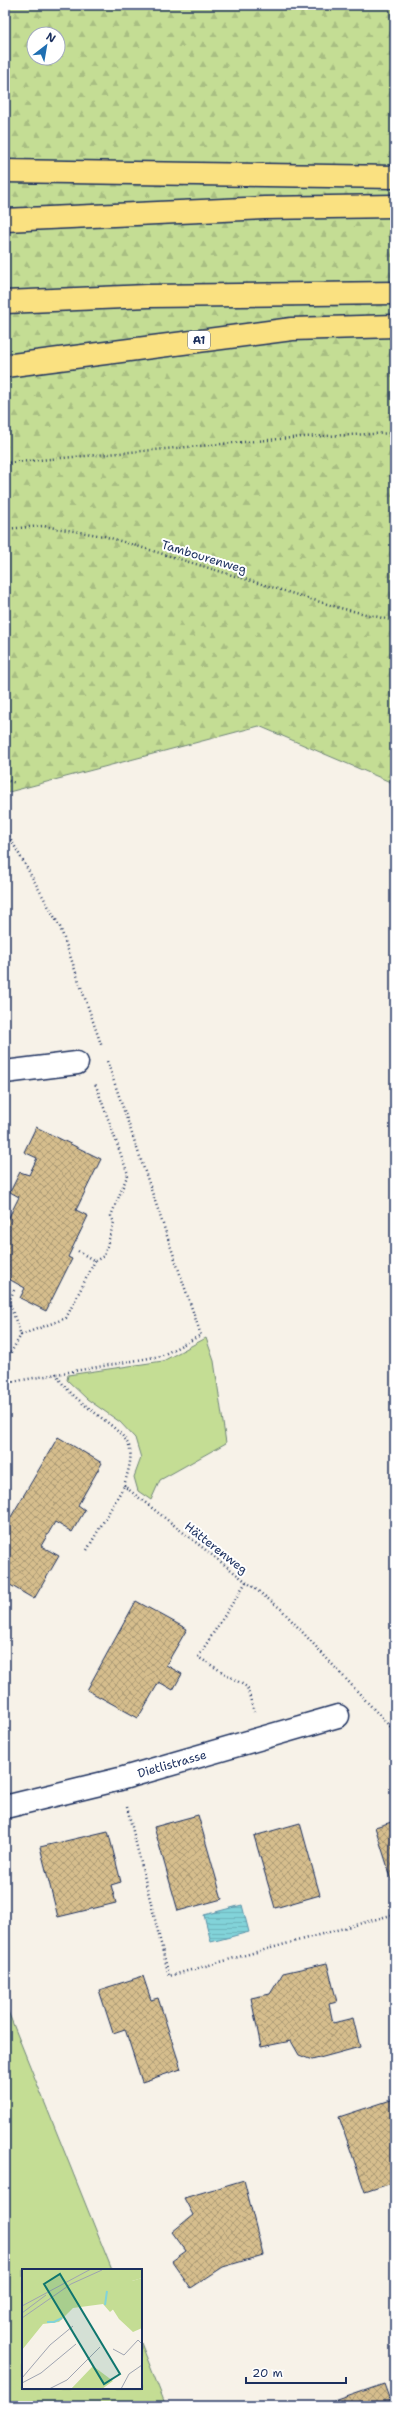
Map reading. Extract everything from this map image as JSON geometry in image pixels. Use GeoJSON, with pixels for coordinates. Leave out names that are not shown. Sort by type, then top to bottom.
{"type":"FeatureCollection","features":[{"type":"Feature","properties":{"kind":"highway"},"geometry":{"type":"LineString","coordinates":[[5,171],[395,177]]}},
{"type":"Feature","properties":{"kind":"highway"},"geometry":{"type":"LineString","coordinates":[[5,220],[264,208],[395,206]]}},
{"type":"Feature","properties":{"kind":"highway"},"geometry":{"type":"LineString","coordinates":[[5,302],[156,296],[395,293]]}},
{"type":"Feature","properties":{"kind":"highway","name":"A1"},"geometry":{"type":"LineString","coordinates":[[5,366],[292,328],[395,326]]}},
{"type":"Feature","properties":{"kind":"street"},"geometry":{"type":"LineString","coordinates":[[5,1072],[76,1063]]}},
{"type":"Feature","properties":{"kind":"street","name":"Dietlistrasse"},"geometry":{"type":"LineString","coordinates":[[5,1806],[120,1779],[338,1716]]}},
{"type":"Feature","properties":{"kind":"path"},"geometry":{"type":"LineString","coordinates":[[5,463],[302,437],[395,433]]}},
{"type":"Feature","properties":{"kind":"path","name":"Tambourenweg"},"geometry":{"type":"LineString","coordinates":[[5,529],[42,526],[104,536],[340,608],[395,621]]}},
{"type":"Feature","properties":{"kind":"path"},"geometry":{"type":"LineString","coordinates":[[5,780],[16,782]]}},
{"type":"Feature","properties":{"kind":"path"},"geometry":{"type":"LineString","coordinates":[[5,829],[60,927],[104,1053]]}},
{"type":"Feature","properties":{"kind":"path"},"geometry":{"type":"LineString","coordinates":[[5,1383],[161,1356],[201,1334],[107,1060]]}},
{"type":"Feature","properties":{"kind":"path"},"geometry":{"type":"LineString","coordinates":[[5,1358],[10,1354],[21,1335],[66,1318],[95,1261],[104,1256],[114,1222],[111,1216],[128,1174],[96,1087]]}},
{"type":"Feature","properties":{"kind":"path"},"geometry":{"type":"LineString","coordinates":[[78,1251],[95,1261]]}},
{"type":"Feature","properties":{"kind":"path"},"geometry":{"type":"LineString","coordinates":[[14,1290],[9,1302],[21,1335]]}},
{"type":"Feature","properties":{"kind":"path"},"geometry":{"type":"LineString","coordinates":[[56,1373],[62,1385],[83,1405],[124,1436],[130,1448],[130,1464],[124,1486],[87,1550]]}},
{"type":"Feature","properties":{"kind":"path","name":"Hätterenweg"},"geometry":{"type":"LineString","coordinates":[[124,1486],[281,1609],[395,1732]]}},
{"type":"Feature","properties":{"kind":"path"},"geometry":{"type":"LineString","coordinates":[[246,1582],[198,1657],[247,1687],[252,1704]]}},
{"type":"Feature","properties":{"kind":"path"},"geometry":{"type":"LineString","coordinates":[[120,1779],[169,1976],[395,1914]]}},
{"type":"Feature","properties":{"kind":"green space"},"geometry":{"type":"Polygon","coordinates":[[[5,5],[395,5],[395,784],[259,726],[5,793],[5,5]]]}},
{"type":"Feature","properties":{"kind":"green space"},"geometry":{"type":"Polygon","coordinates":[[[206,1338],[214,1361],[226,1443],[160,1480],[151,1500],[138,1491],[134,1477],[141,1458],[135,1438],[120,1422],[87,1399],[67,1380],[68,1375],[163,1361],[206,1338]]]}},
{"type":"Feature","properties":{"kind":"green space"},"geometry":{"type":"Polygon","coordinates":[[[5,2004],[112,2269],[22,2269],[22,2389],[142,2389],[142,2346],[166,2406],[5,2406],[5,2004]]]}},
{"type":"Feature","properties":{"kind":"water"},"geometry":{"type":"Polygon","coordinates":[[[242,1905],[249,1932],[211,1942],[204,1915],[242,1905]]]}},
{"type":"Feature","properties":{"kind":"building"},"geometry":{"type":"Polygon","coordinates":[[[36,1127],[101,1159],[76,1210],[88,1216],[68,1257],[72,1259],[46,1311],[20,1298],[25,1288],[5,1277],[5,1225],[19,1197],[10,1192],[20,1172],[29,1175],[37,1158],[24,1152],[36,1127]]]}},
{"type":"Feature","properties":{"kind":"building"},"geometry":{"type":"Polygon","coordinates":[[[58,1437],[102,1463],[78,1505],[85,1510],[72,1532],[55,1522],[41,1546],[59,1556],[34,1599],[5,1582],[5,1527],[58,1437]]]}},
{"type":"Feature","properties":{"kind":"building"},"geometry":{"type":"Polygon","coordinates":[[[136,1601],[187,1629],[166,1665],[182,1674],[173,1690],[159,1682],[138,1718],[87,1690],[136,1601]]]}},
{"type":"Feature","properties":{"kind":"building"},"geometry":{"type":"Polygon","coordinates":[[[198,1815],[222,1899],[178,1911],[154,1827],[198,1815]]]}},
{"type":"Feature","properties":{"kind":"building"},"geometry":{"type":"Polygon","coordinates":[[[395,1821],[395,1890],[375,1827],[395,1821]]]}},
{"type":"Feature","properties":{"kind":"building"},"geometry":{"type":"Polygon","coordinates":[[[300,1823],[320,1895],[275,1908],[254,1836],[300,1823]]]}},
{"type":"Feature","properties":{"kind":"building"},"geometry":{"type":"Polygon","coordinates":[[[108,1831],[121,1882],[111,1885],[116,1903],[58,1917],[40,1847],[108,1831]]]}},
{"type":"Feature","properties":{"kind":"building"},"geometry":{"type":"Polygon","coordinates":[[[327,1963],[337,2002],[329,2004],[333,2023],[353,2018],[360,2047],[312,2060],[299,2055],[291,2041],[261,2047],[251,1998],[270,1994],[283,1973],[327,1963]]]}},
{"type":"Feature","properties":{"kind":"building"},"geometry":{"type":"Polygon","coordinates":[[[143,1976],[151,2000],[158,1998],[181,2069],[142,2082],[125,2029],[113,2033],[99,1990],[143,1976]]]}},
{"type":"Feature","properties":{"kind":"building"},"geometry":{"type":"Polygon","coordinates":[[[394,2099],[395,2182],[365,2192],[339,2117],[394,2099]]]}},
{"type":"Feature","properties":{"kind":"building"},"geometry":{"type":"Polygon","coordinates":[[[244,2180],[263,2255],[223,2267],[191,2288],[172,2261],[186,2251],[172,2232],[193,2215],[184,2198],[244,2180]]]}},
{"type":"Feature","properties":{"kind":"building"},"geometry":{"type":"Polygon","coordinates":[[[384,2384],[392,2406],[320,2406],[384,2384]]]}}]}
